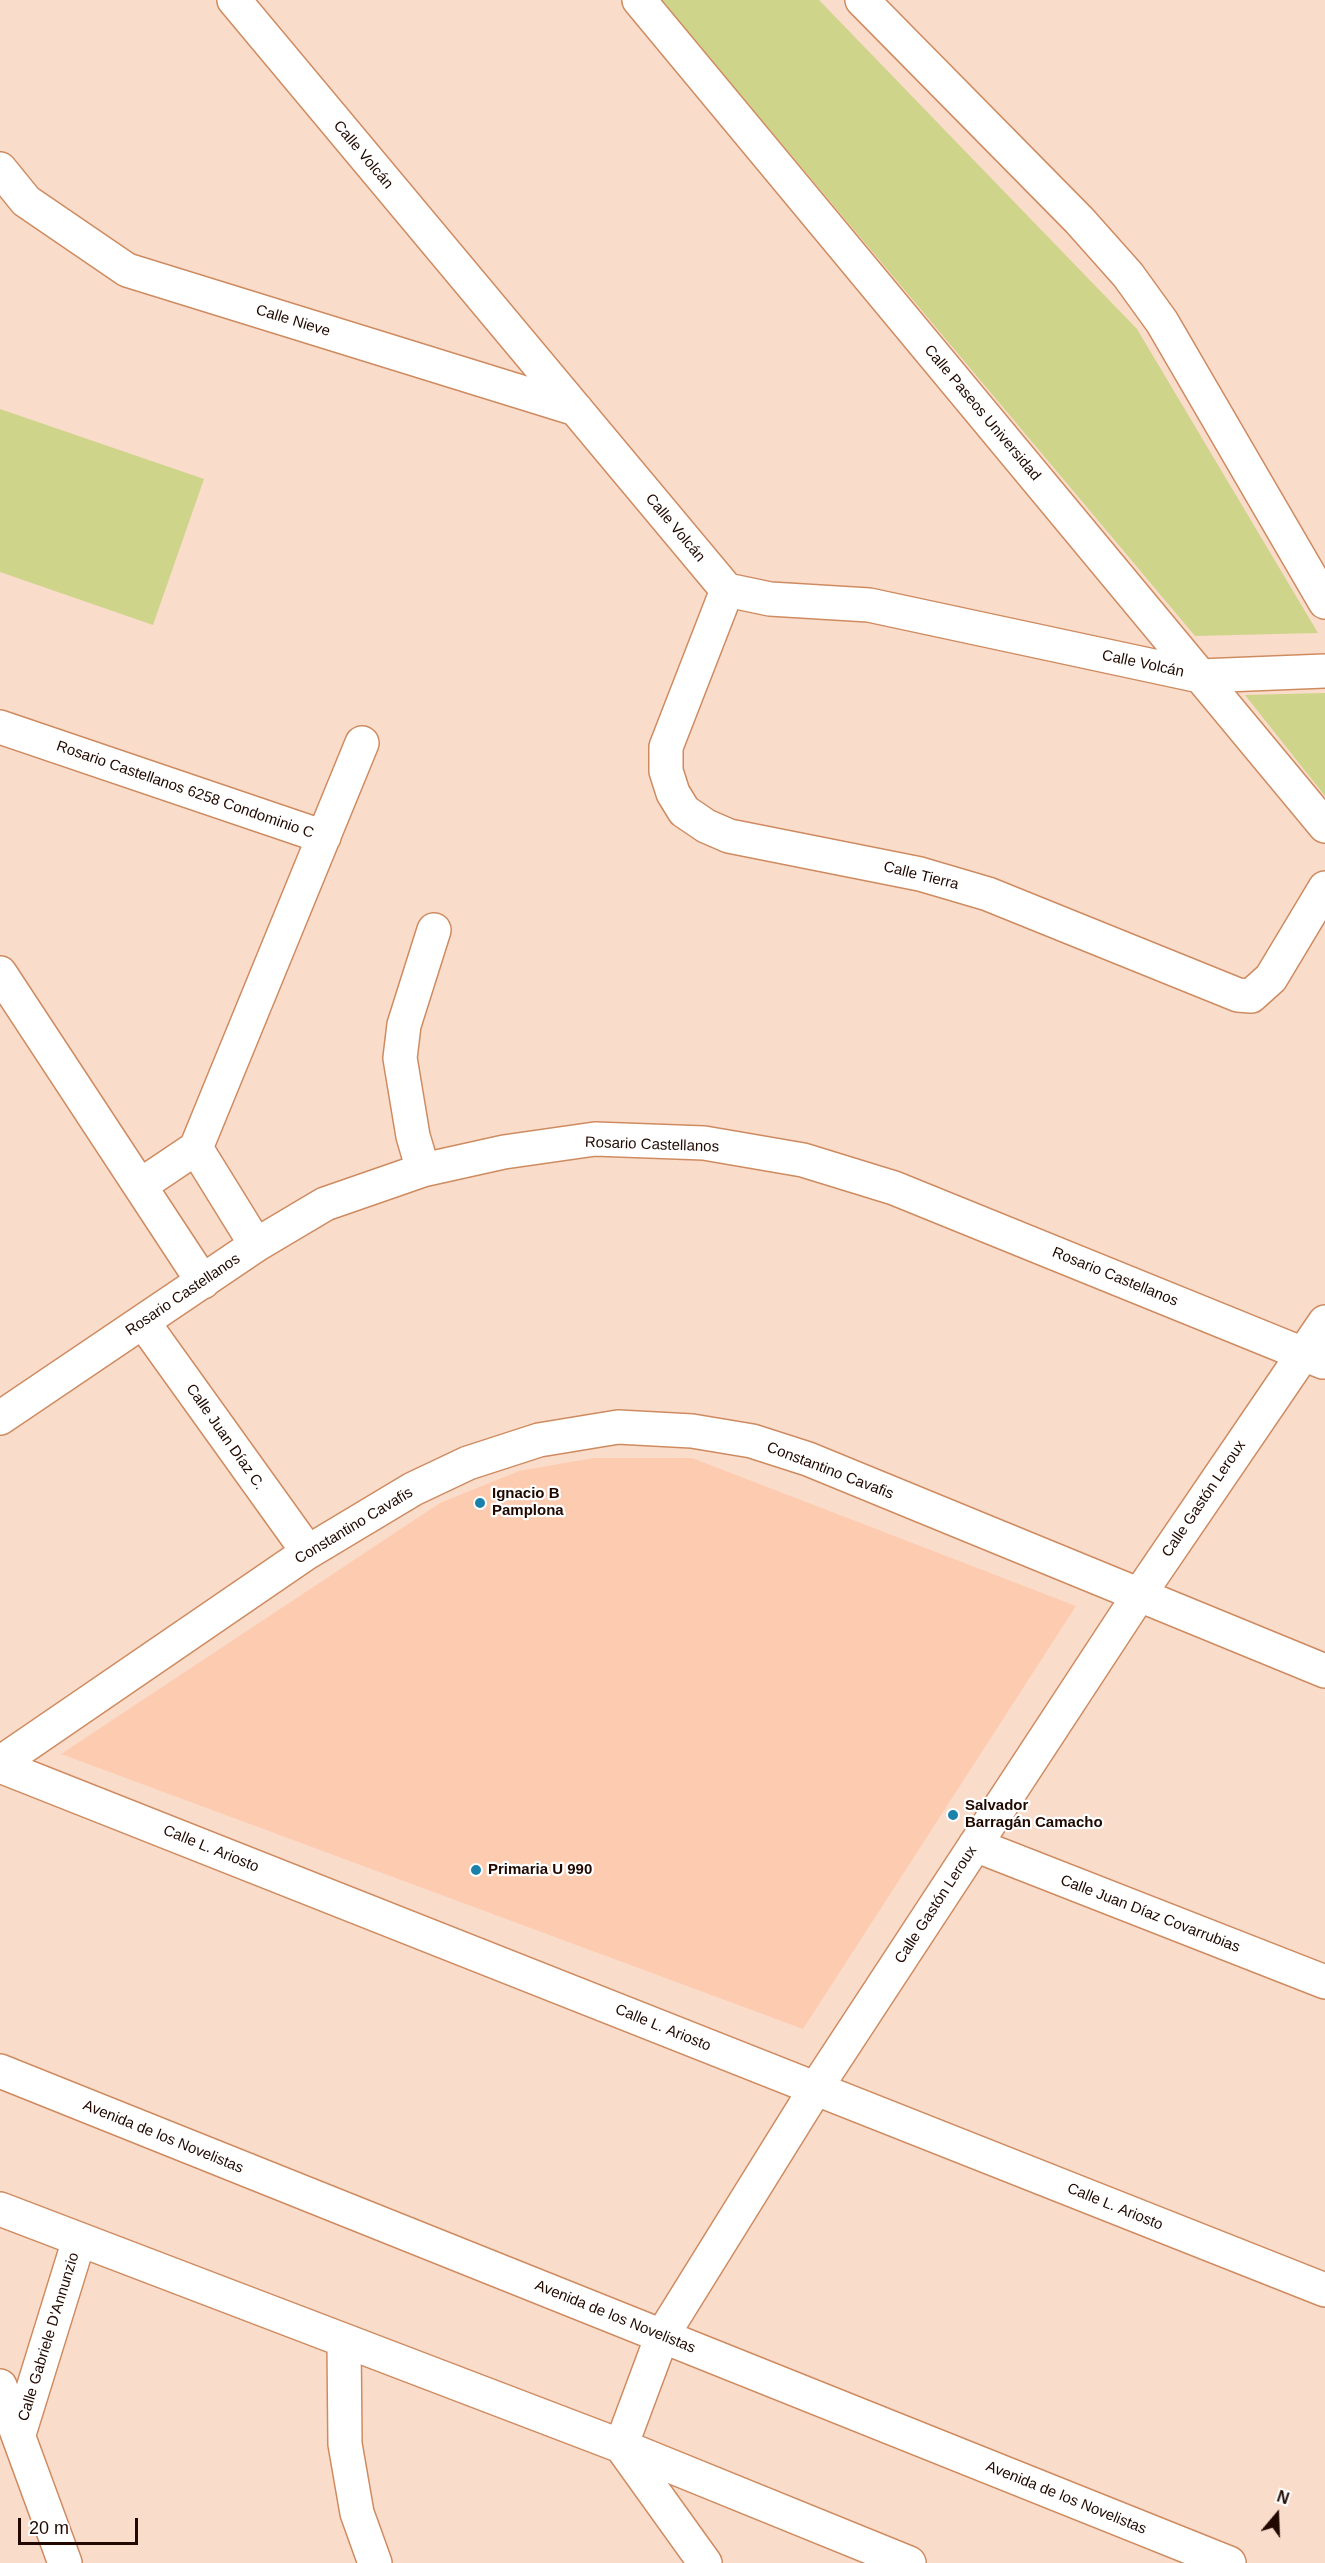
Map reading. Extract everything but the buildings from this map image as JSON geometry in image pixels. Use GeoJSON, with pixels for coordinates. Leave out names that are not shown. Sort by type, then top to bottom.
{"type":"FeatureCollection","features":[{"type":"Feature","properties":{"kind":"street","name":"Calle Volcán"},"geometry":{"type":"LineString","coordinates":[[234,0],[728,590],[770,599],[869,605],[1200,675],[1325,671]]}},
{"type":"Feature","properties":{"kind":"street","name":"Calle Paseos Universidad"},"geometry":{"type":"LineString","coordinates":[[639,0],[1325,826]]}},
{"type":"Feature","properties":{"kind":"street"},"geometry":{"type":"LineString","coordinates":[[862,0],[1071,212],[1128,275],[1162,322],[1325,602]]}},
{"type":"Feature","properties":{"kind":"street","name":"Calle Nieve"},"geometry":{"type":"LineString","coordinates":[[0,169],[26,201],[127,270],[576,409]]}},
{"type":"Feature","properties":{"kind":"street","name":"Calle Tierra"},"geometry":{"type":"LineString","coordinates":[[728,590],[666,747],[666,771],[673,794],[684,811],[706,826],[729,836],[920,874],[988,894],[1238,995],[1251,996],[1271,978],[1325,888]]}},
{"type":"Feature","properties":{"kind":"street","name":"Rosario Castellanos 6258 Condominio C"},"geometry":{"type":"LineString","coordinates":[[0,727],[324,837],[196,1148]]}},
{"type":"Feature","properties":{"kind":"street"},"geometry":{"type":"LineString","coordinates":[[324,837],[362,743]]}},
{"type":"Feature","properties":{"kind":"street"},"geometry":{"type":"LineString","coordinates":[[423,1170],[413,1136],[400,1058],[404,1025],[434,930]]}},
{"type":"Feature","properties":{"kind":"street"},"geometry":{"type":"LineString","coordinates":[[0,973],[203,1282]]}},
{"type":"Feature","properties":{"kind":"street","name":"Rosario Castellanos"},"geometry":{"type":"LineString","coordinates":[[3,1411],[143,1322],[256,1245],[324,1204],[423,1170],[504,1152],[595,1140],[704,1143],[803,1160],[894,1188],[1314,1358]]}},
{"type":"Feature","properties":{"kind":"street"},"geometry":{"type":"LineString","coordinates":[[141,1185],[196,1148],[256,1245]]}},
{"type":"Feature","properties":{"kind":"street","name":"Calle Juan Díaz C."},"geometry":{"type":"LineString","coordinates":[[143,1322],[308,1552]]}},
{"type":"Feature","properties":{"kind":"street","name":"Calle Gastón Leroux"},"geometry":{"type":"LineString","coordinates":[[621,2446],[662,2336],[816,2088],[1139,1595],[1314,1358],[1325,1322]]}},
{"type":"Feature","properties":{"kind":"street","name":"Constantino Cavafis"},"geometry":{"type":"LineString","coordinates":[[0,1765],[308,1552],[413,1489],[468,1463],[539,1440],[618,1427],[692,1431],[752,1441],[808,1459],[1325,1671]]}},
{"type":"Feature","properties":{"kind":"street","name":"Calle L. Ariosto"},"geometry":{"type":"LineString","coordinates":[[0,1765],[1325,2290]]}},
{"type":"Feature","properties":{"kind":"street","name":"Calle Juan Díaz Covarrubias"},"geometry":{"type":"LineString","coordinates":[[975,1845],[1325,1983]]}},
{"type":"Feature","properties":{"kind":"street","name":"Avenida de los Novelistas"},"geometry":{"type":"LineString","coordinates":[[0,2071],[1229,2563]]}},
{"type":"Feature","properties":{"kind":"street"},"geometry":{"type":"LineString","coordinates":[[0,2209],[621,2446],[909,2563]]}},
{"type":"Feature","properties":{"kind":"street","name":"Calle Gabriele D'Annunzio"},"geometry":{"type":"LineString","coordinates":[[19,2434],[79,2240]]}},
{"type":"Feature","properties":{"kind":"street"},"geometry":{"type":"LineString","coordinates":[[344,2342],[345,2444],[357,2513],[375,2563]]}},
{"type":"Feature","properties":{"kind":"street","name":"Calle Gabriele D'Annunzio"},"geometry":{"type":"LineString","coordinates":[[0,2386],[64,2563]]}},
{"type":"Feature","properties":{"kind":"street"},"geometry":{"type":"LineString","coordinates":[[621,2446],[705,2563]]}},
{"type":"Feature","properties":{"kind":"shaded area"},"geometry":{"type":"Polygon","coordinates":[[[593,1458],[692,1458],[1076,1606],[803,2029],[61,1754],[440,1503],[519,1471],[593,1458]]]}},
{"type":"Feature","properties":{"kind":"green space"},"geometry":{"type":"Polygon","coordinates":[[[661,0],[819,0],[1137,329],[1318,633],[1195,636],[661,0]]]}},
{"type":"Feature","properties":{"kind":"green space"},"geometry":{"type":"Polygon","coordinates":[[[0,409],[204,479],[153,625],[0,572],[0,409]]]}},
{"type":"Feature","properties":{"kind":"green space"},"geometry":{"type":"Polygon","coordinates":[[[1325,693],[1325,796],[1245,695],[1325,693]]]}},
{"type":"Feature","properties":{"kind":"place","name":"Ignacio B Pamplona"},"geometry":{"type":"Point","coordinates":[480,1503]}},
{"type":"Feature","properties":{"kind":"place","name":"Salvador Barragán Camacho"},"geometry":{"type":"Point","coordinates":[953,1815]}},
{"type":"Feature","properties":{"kind":"place","name":"Primaria U 990"},"geometry":{"type":"Point","coordinates":[476,1870]}}]}
